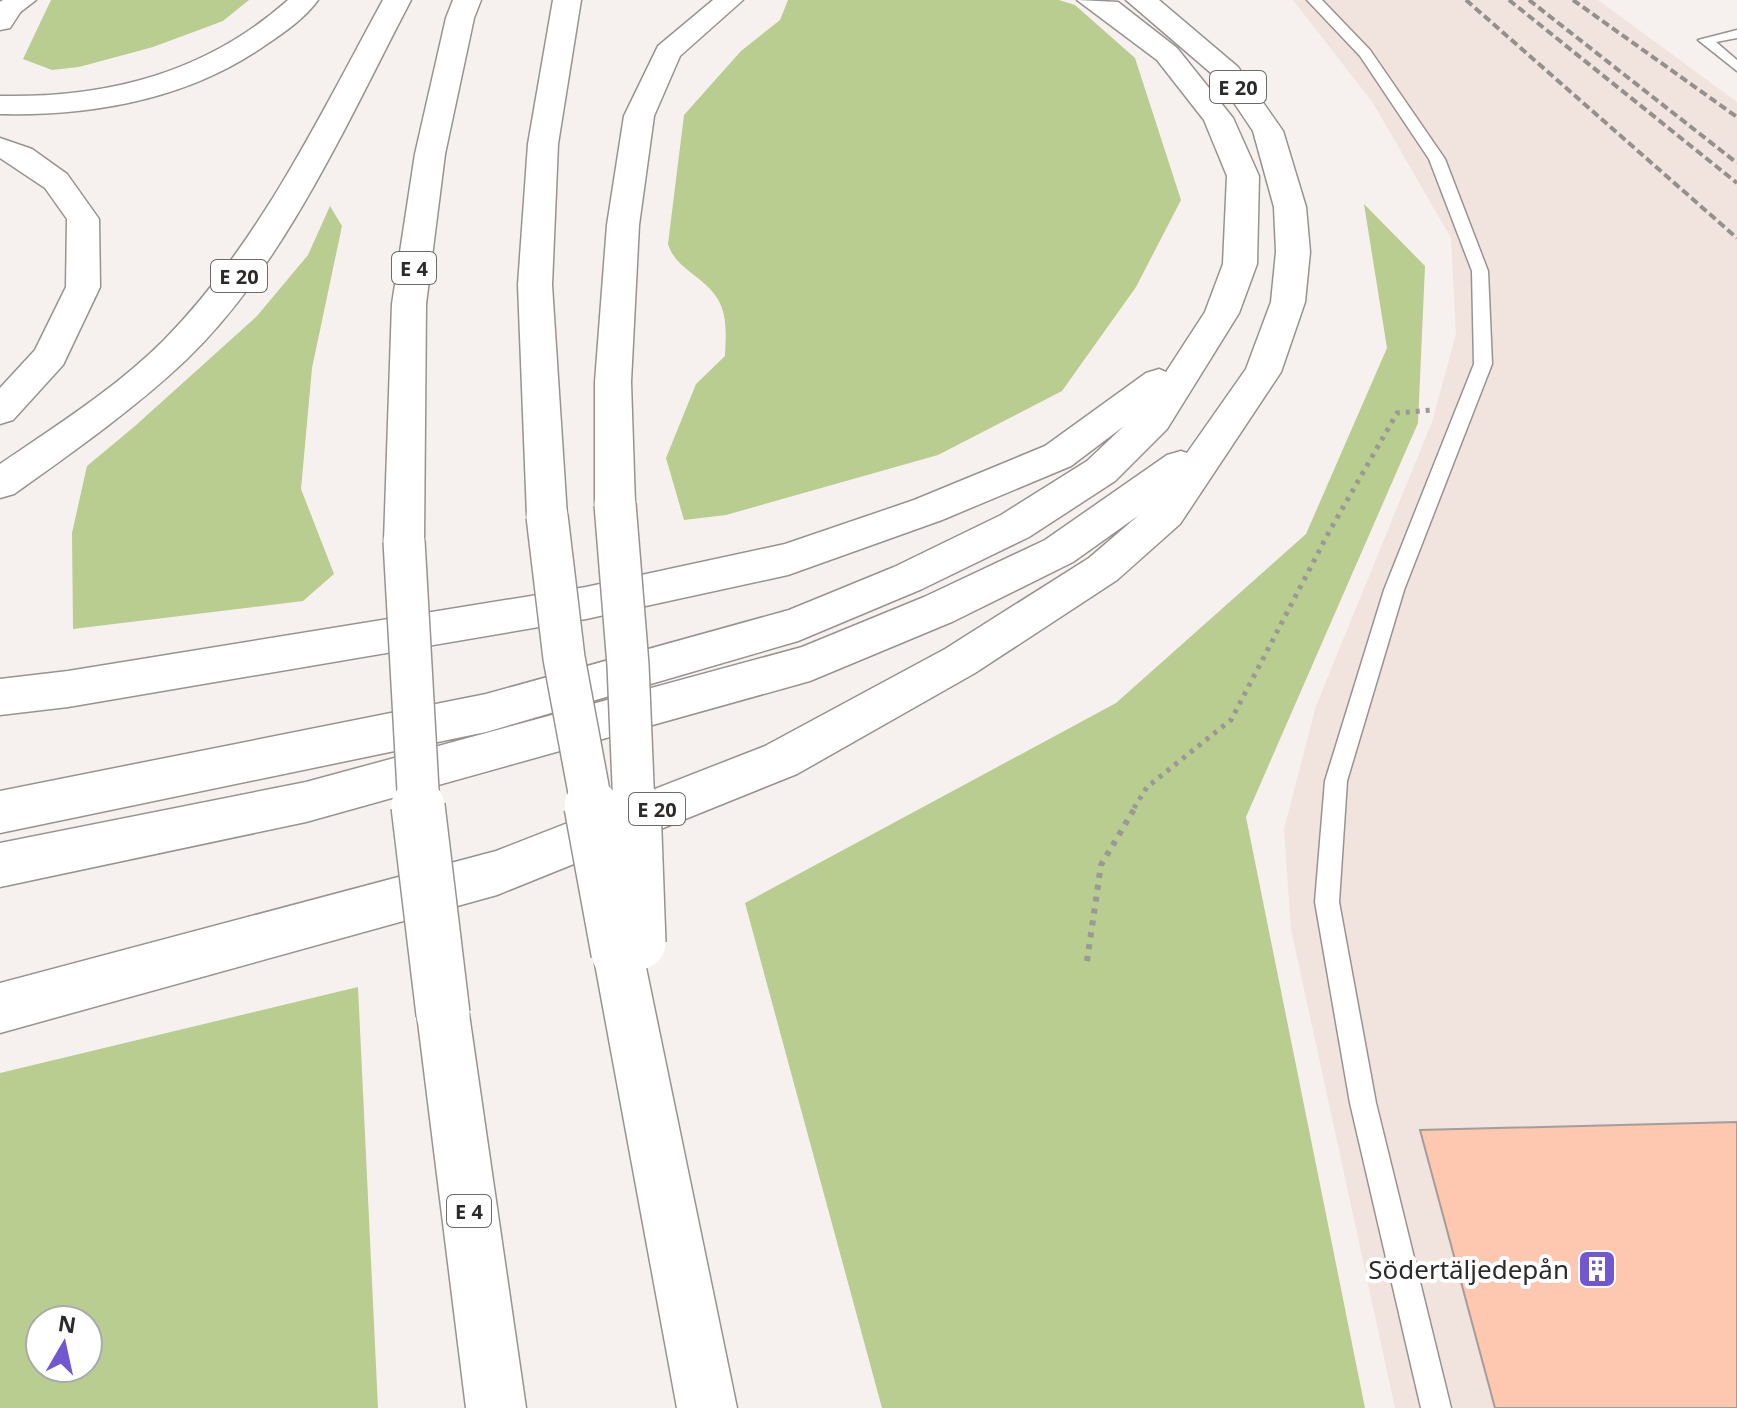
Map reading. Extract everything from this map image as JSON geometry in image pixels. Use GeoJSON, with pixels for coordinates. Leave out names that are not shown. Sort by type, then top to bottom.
{"type":"FeatureCollection","features":[{"type":"Feature","properties":{"kind":"highway"},"geometry":{"type":"LineString","coordinates":[[0,105],[86,103],[125,96],[201,70],[268,32],[304,0]]}},
{"type":"Feature","properties":{"kind":"highway","name":"E 20"},"geometry":{"type":"LineString","coordinates":[[0,484],[95,417],[175,350],[236,280],[290,200],[397,0]]}},
{"type":"Feature","properties":{"kind":"highway","name":"E 4"},"geometry":{"type":"LineString","coordinates":[[467,0],[460,18],[430,154],[409,304],[404,541],[416,786],[496,1408]]}},
{"type":"Feature","properties":{"kind":"highway"},"geometry":{"type":"LineString","coordinates":[[567,0],[543,144],[535,285],[547,516],[564,658],[629,949]]}},
{"type":"Feature","properties":{"kind":"highway"},"geometry":{"type":"LineString","coordinates":[[707,1408],[645,1096],[629,949],[628,665],[615,504],[613,382],[621,256],[639,116],[668,52],[729,0]]}},
{"type":"Feature","properties":{"kind":"highway"},"geometry":{"type":"LineString","coordinates":[[0,812],[486,713],[798,624],[908,578],[1015,526],[1101,471],[1154,420],[1222,313],[1240,264],[1243,176],[1218,118],[1167,54],[1108,8],[1091,0]]}},
{"type":"Feature","properties":{"kind":"highway","name":"E 20"},"geometry":{"type":"LineString","coordinates":[[0,1008],[497,873],[781,760],[960,661],[1103,569],[1166,514],[1263,372],[1288,302],[1293,252],[1290,207],[1268,131],[1228,73],[1159,12],[1140,0]]}},
{"type":"Feature","properties":{"kind":"highway"},"geometry":{"type":"LineString","coordinates":[[0,80],[43,104]]}},
{"type":"Feature","properties":{"kind":"highway"},"geometry":{"type":"LineString","coordinates":[[0,147],[21,156],[56,181],[83,219],[83,287],[50,356],[0,411]]}},
{"type":"Feature","properties":{"kind":"highway"},"geometry":{"type":"LineString","coordinates":[[0,697],[68,689],[586,603],[788,559],[928,510],[1058,456],[1196,354]]}},
{"type":"Feature","properties":{"kind":"highway"},"geometry":{"type":"LineString","coordinates":[[0,865],[306,802],[810,663],[939,609],[1059,551],[1139,497],[1221,434]]}},
{"type":"Feature","properties":{"kind":"lane"},"geometry":{"type":"LineString","coordinates":[[1314,0],[1365,53],[1437,159],[1480,271],[1483,364],[1394,590],[1336,781],[1327,902],[1363,1103],[1436,1408]]}},
{"type":"Feature","properties":{"kind":"lane"},"geometry":{"type":"LineString","coordinates":[[1737,34],[1705,40],[1737,67]]}},
{"type":"Feature","properties":{"kind":"path"},"geometry":{"type":"LineString","coordinates":[[1087,961],[1101,865],[1147,787],[1231,720],[1329,532],[1397,413],[1467,407]]}},
{"type":"Feature","properties":{"kind":"shaded area"},"geometry":{"type":"Polygon","coordinates":[[[1293,0],[1598,0],[1737,102],[1737,1408],[1395,1408],[1291,929],[1284,829],[1316,706],[1432,422],[1456,334],[1451,238],[1373,103],[1293,0]]]}},
{"type":"Feature","properties":{"kind":"green space"},"geometry":{"type":"Polygon","coordinates":[[[51,0],[249,0],[223,21],[153,47],[79,67],[52,70],[23,59],[51,0]]]}},
{"type":"Feature","properties":{"kind":"green space"},"geometry":{"type":"Polygon","coordinates":[[[788,0],[1059,0],[1075,5],[1135,58],[1181,200],[1136,287],[1062,391],[938,455],[726,515],[684,520],[666,458],[696,384],[725,356],[726,332],[722,309],[715,295],[676,259],[668,244],[684,115],[741,51],[780,20],[788,0]]]}},
{"type":"Feature","properties":{"kind":"green space"},"geometry":{"type":"Polygon","coordinates":[[[1364,204],[1425,266],[1418,423],[1246,817],[1365,1408],[882,1408],[745,903],[1116,703],[1306,534],[1387,348],[1364,204]]]}},
{"type":"Feature","properties":{"kind":"green space"},"geometry":{"type":"Polygon","coordinates":[[[330,206],[342,226],[312,368],[301,489],[334,574],[303,601],[73,629],[72,533],[87,466],[257,316],[308,255],[330,206]]]}},
{"type":"Feature","properties":{"kind":"green space"},"geometry":{"type":"Polygon","coordinates":[[[358,987],[378,1408],[0,1408],[0,1073],[358,987]]]}},
{"type":"Feature","properties":{"kind":"building","name":"Södertäljedepån"},"geometry":{"type":"Polygon","coordinates":[[[1737,1122],[1737,1408],[1495,1408],[1420,1130],[1737,1122]]]}},
{"type":"Feature","properties":{"kind":"railway"},"geometry":{"type":"LineString","coordinates":[[1466,0],[1737,238]]}},
{"type":"Feature","properties":{"kind":"railway"},"geometry":{"type":"LineString","coordinates":[[1509,0],[1737,183]]}},
{"type":"Feature","properties":{"kind":"railway"},"geometry":{"type":"LineString","coordinates":[[1529,0],[1737,163]]}},
{"type":"Feature","properties":{"kind":"railway"},"geometry":{"type":"LineString","coordinates":[[1573,0],[1737,117]]}},
{"type":"Feature","properties":{"kind":"place","name":"Södertäljedepån"},"geometry":{"type":"Point","coordinates":[1597,1269]}}]}
